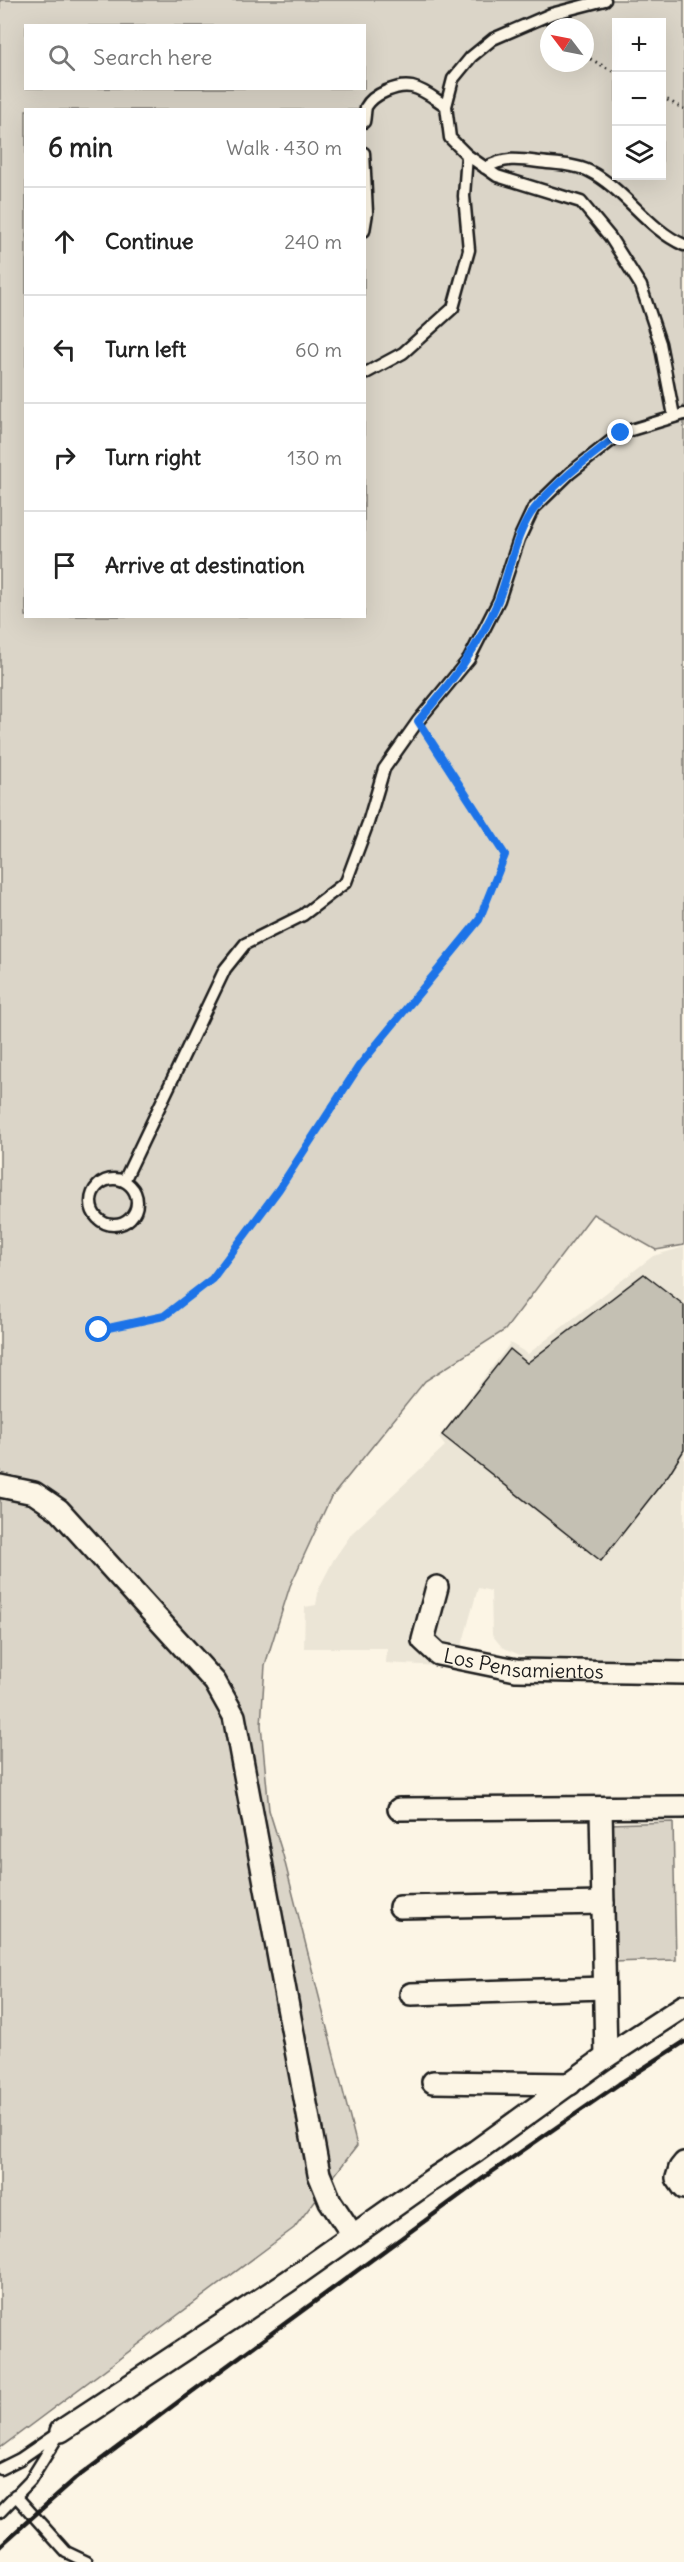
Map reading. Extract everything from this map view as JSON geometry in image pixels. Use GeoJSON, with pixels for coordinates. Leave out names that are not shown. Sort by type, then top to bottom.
{"type":"FeatureCollection","features":[{"type":"Feature","properties":{"kind":"street"},"geometry":{"type":"LineString","coordinates":[[0,1486],[34,1493],[59,1510],[215,1682],[234,1716],[319,2174],[330,2202],[352,2234]]}},
{"type":"Feature","properties":{"kind":"street","name":"Los Pensamientos"},"geometry":{"type":"LineString","coordinates":[[436,1587],[423,1640],[438,1654],[516,1670],[684,1673]]}},
{"type":"Feature","properties":{"kind":"street"},"geometry":{"type":"LineString","coordinates":[[399,1809],[684,1807]]}},
{"type":"Feature","properties":{"kind":"street"},"geometry":{"type":"LineString","coordinates":[[601,1808],[606,2057]]}},
{"type":"Feature","properties":{"kind":"street"},"geometry":{"type":"LineString","coordinates":[[400,1907],[603,1903]]}},
{"type":"Feature","properties":{"kind":"street"},"geometry":{"type":"LineString","coordinates":[[411,1994],[604,1988]]}},
{"type":"Feature","properties":{"kind":"street"},"geometry":{"type":"LineString","coordinates":[[61,2431],[287,2282],[606,2057],[684,2006]]}},
{"type":"Feature","properties":{"kind":"street"},"geometry":{"type":"LineString","coordinates":[[433,2082],[570,2084]]}},
{"type":"Feature","properties":{"kind":"street"},"geometry":{"type":"LineString","coordinates":[[684,2163],[680,2168],[678,2178],[684,2188]]}},
{"type":"Feature","properties":{"kind":"lane"},"geometry":{"type":"LineString","coordinates":[[124,1180],[225,969],[245,944],[303,915],[346,882],[368,823],[384,769],[418,721],[469,659],[499,600],[519,539],[533,509],[570,473],[621,433],[679,415],[660,343],[641,286],[610,237],[581,202],[497,176],[467,155],[450,138],[446,106],[453,79],[471,57],[493,39],[551,15],[605,0]]}},
{"type":"Feature","properties":{"kind":"lane"},"geometry":{"type":"LineString","coordinates":[[366,108],[376,97],[390,90],[409,86],[423,91],[446,106]]}},
{"type":"Feature","properties":{"kind":"lane"},"geometry":{"type":"LineString","coordinates":[[366,373],[403,353],[453,308],[469,249],[464,196],[467,155]]}},
{"type":"Feature","properties":{"kind":"lane"},"geometry":{"type":"LineString","coordinates":[[485,168],[498,160],[516,158],[587,170],[611,185],[644,216],[684,245]]}},
{"type":"Feature","properties":{"kind":"lane"},"geometry":{"type":"LineString","coordinates":[[366,193],[366,219]]}},
{"type":"Feature","properties":{"kind":"lane"},"geometry":{"type":"LineString","coordinates":[[116,1179],[124,1180],[136,1194],[138,1205],[130,1219],[122,1224],[108,1224],[96,1216],[91,1204],[92,1196],[101,1183],[116,1179]]}},
{"type":"Feature","properties":{"kind":"lane"},"geometry":{"type":"LineString","coordinates":[[0,2469],[20,2459],[61,2431]]}},
{"type":"Feature","properties":{"kind":"lane"},"geometry":{"type":"LineString","coordinates":[[0,2512],[30,2481],[61,2431]]}},
{"type":"Feature","properties":{"kind":"lane"},"geometry":{"type":"LineString","coordinates":[[15,2495],[66,2552],[87,2562]]}},
{"type":"Feature","properties":{"kind":"path"},"geometry":{"type":"LineString","coordinates":[[594,61],[613,72]]}},
{"type":"Feature","properties":{"kind":"path"},"geometry":{"type":"LineString","coordinates":[[666,99],[684,109]]}},
{"type":"Feature","properties":{"kind":"path"},"geometry":{"type":"LineString","coordinates":[[99,1330],[164,1316],[212,1279],[279,1189],[359,1066],[479,920],[505,855],[418,721]]}},
{"type":"Feature","properties":{"kind":"shaded area"},"geometry":{"type":"Polygon","coordinates":[[[0,0],[684,0],[684,1245],[656,1250],[593,1214],[505,1330],[425,1381],[330,1499],[290,1586],[265,1665],[261,1725],[269,1810],[283,1855],[357,2146],[294,2228],[0,2448],[0,0]]]}},
{"type":"Feature","properties":{"kind":"shaded area"},"geometry":{"type":"Polygon","coordinates":[[[684,1247],[684,1662],[541,1659],[520,1655],[502,1647],[492,1635],[491,1591],[478,1588],[456,1667],[386,1663],[387,1648],[304,1648],[305,1607],[316,1605],[319,1588],[334,1559],[352,1533],[445,1446],[439,1438],[510,1343],[528,1354],[653,1256],[684,1247]]]}},
{"type":"Feature","properties":{"kind":"shaded area"},"geometry":{"type":"Polygon","coordinates":[[[673,1822],[676,1960],[613,1962],[610,1824],[673,1822]]]}},
{"type":"Feature","properties":{"kind":"building"},"geometry":{"type":"Polygon","coordinates":[[[644,1274],[684,1305],[684,1450],[669,1474],[601,1561],[442,1435],[510,1349],[527,1363],[644,1274]]]}},
{"type":"Feature","properties":{"kind":"railway"},"geometry":{"type":"LineString","coordinates":[[0,2546],[75,2479],[182,2399],[486,2176],[684,2042]]}},
{"type":"Feature","properties":{"kind":"route"},"geometry":{"type":"LineString","coordinates":[[99,1330],[164,1316],[212,1279],[279,1189],[359,1066],[479,920],[505,855],[418,721],[469,659],[499,600],[508,568],[533,509],[570,473],[621,433]]}}]}
